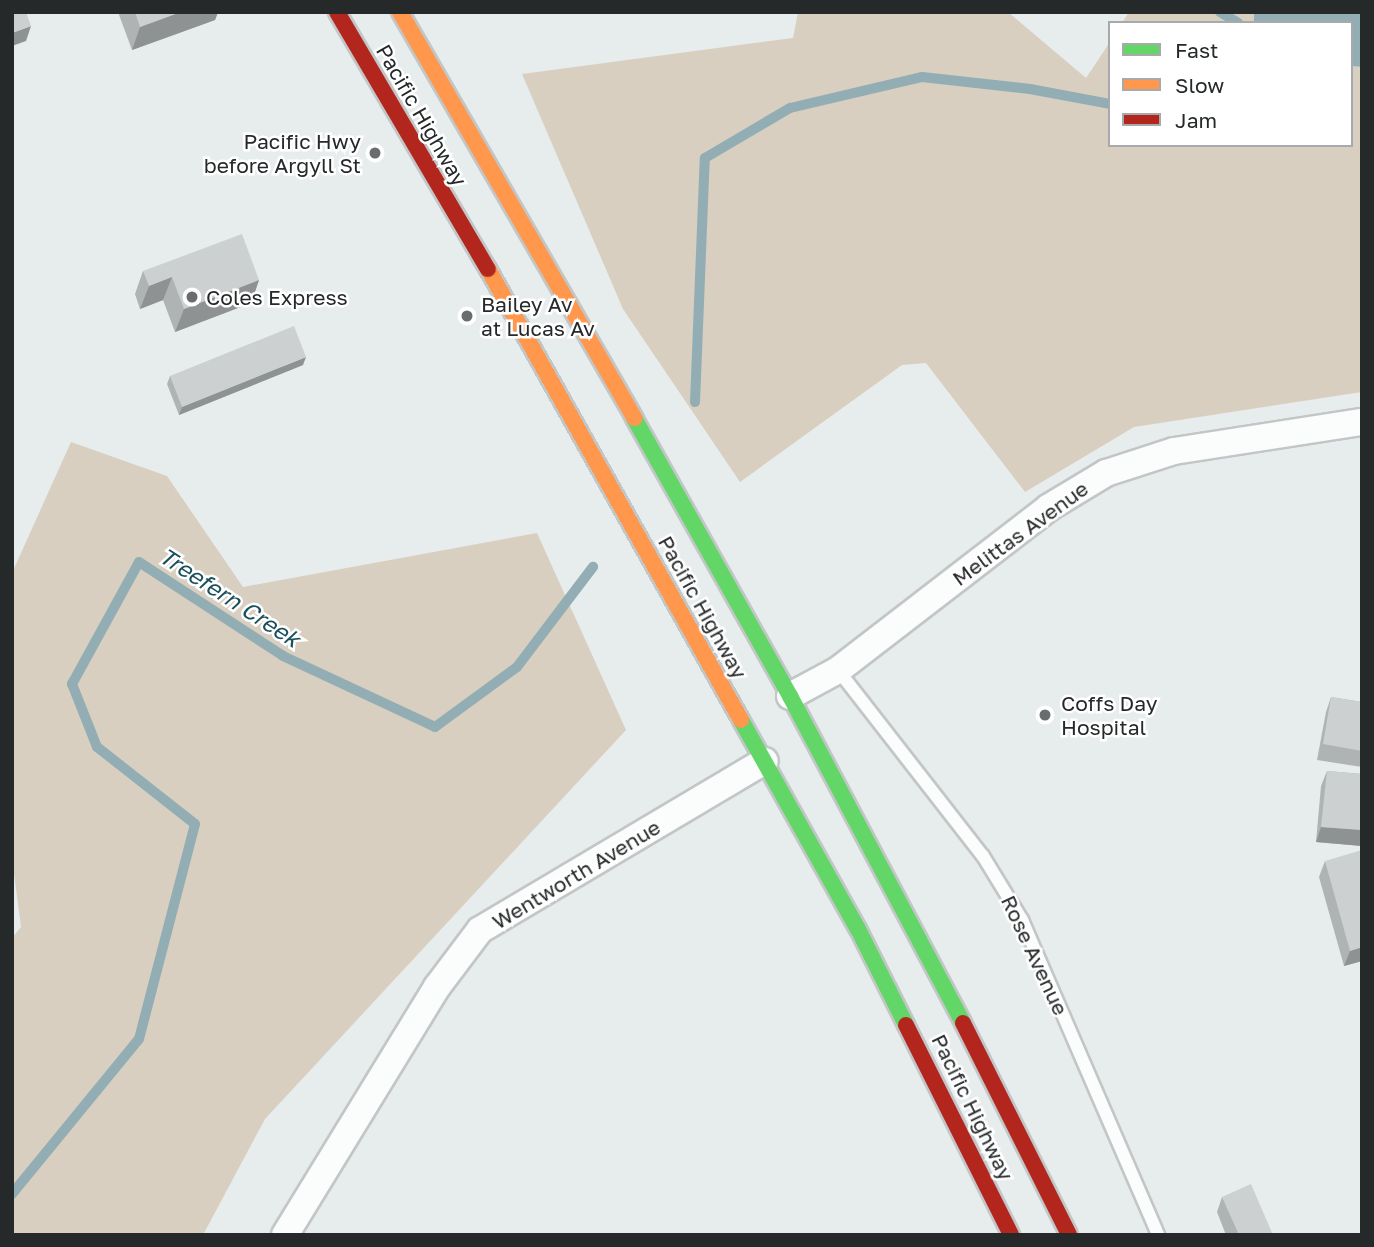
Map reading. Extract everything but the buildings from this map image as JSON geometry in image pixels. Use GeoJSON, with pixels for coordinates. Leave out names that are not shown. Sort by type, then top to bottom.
{"type":"FeatureCollection","features":[{"type":"Feature","properties":{"kind":"highway","name":"Pacific Highway"},"geometry":{"type":"LineString","coordinates":[[337,12],[491,275],[765,761],[935,1077],[1011,1235]]}},
{"type":"Feature","properties":{"kind":"highway","name":"Pacific Highway"},"geometry":{"type":"LineString","coordinates":[[400,12],[519,211],[790,696],[915,926],[1069,1235]]}},
{"type":"Feature","properties":{"kind":"street","name":"Melittas Avenue"},"geometry":{"type":"LineString","coordinates":[[790,696],[838,670],[1048,508],[1106,473],[1174,451],[1362,422]]}},
{"type":"Feature","properties":{"kind":"street","name":"Wentworth Avenue"},"geometry":{"type":"LineString","coordinates":[[285,1235],[437,987],[480,930],[765,761]]}},
{"type":"Feature","properties":{"kind":"lane","name":"Rose Avenue"},"geometry":{"type":"LineString","coordinates":[[838,670],[983,856],[1023,920],[1158,1235]]}},
{"type":"Feature","properties":{"kind":"shaded area"},"geometry":{"type":"Polygon","coordinates":[[[798,12],[1008,12],[1086,78],[1108,45],[1108,147],[1353,147],[1353,66],[1362,67],[1362,392],[1134,427],[1025,492],[926,363],[902,365],[740,482],[623,309],[522,74],[793,38],[798,12]]]}},
{"type":"Feature","properties":{"kind":"shaded area"},"geometry":{"type":"Polygon","coordinates":[[[1129,12],[1260,12],[1254,13],[1254,21],[1123,21],[1129,12]]]}},
{"type":"Feature","properties":{"kind":"shaded area"},"geometry":{"type":"Polygon","coordinates":[[[71,442],[167,476],[243,587],[537,533],[626,730],[265,1119],[203,1235],[12,1235],[12,938],[21,927],[12,858],[12,573],[71,442]]]}},
{"type":"Feature","properties":{"kind":"water"},"geometry":{"type":"Polygon","coordinates":[[[1362,12],[1362,67],[1353,66],[1353,21],[1254,21],[1254,13],[1362,12]]]}},
{"type":"Feature","properties":{"kind":"waterway"},"geometry":{"type":"LineString","coordinates":[[1220,12],[1235,21]]}},
{"type":"Feature","properties":{"kind":"waterway"},"geometry":{"type":"LineString","coordinates":[[695,402],[705,158],[790,108],[922,77],[1030,89],[1108,104]]}},
{"type":"Feature","properties":{"kind":"waterway","name":"Treefern Creek"},"geometry":{"type":"LineString","coordinates":[[12,1194],[139,1039],[195,824],[97,747],[72,684],[139,562],[283,656],[435,727],[517,667],[593,567]]}},
{"type":"Feature","properties":{"kind":"traffic: fast"},"geometry":{"type":"LineString","coordinates":[[634,418],[790,696],[963,1023]]}},
{"type":"Feature","properties":{"kind":"traffic: fast"},"geometry":{"type":"LineString","coordinates":[[741,720],[858,929],[906,1025]]}},
{"type":"Feature","properties":{"kind":"traffic: slow"},"geometry":{"type":"LineString","coordinates":[[400,12],[634,418]]}},
{"type":"Feature","properties":{"kind":"traffic: slow"},"geometry":{"type":"LineString","coordinates":[[488,269],[741,720]]}},
{"type":"Feature","properties":{"kind":"traffic: jam"},"geometry":{"type":"LineString","coordinates":[[337,12],[488,269]]}},
{"type":"Feature","properties":{"kind":"traffic: jam"},"geometry":{"type":"LineString","coordinates":[[963,1023],[1069,1235]]}},
{"type":"Feature","properties":{"kind":"traffic: jam"},"geometry":{"type":"LineString","coordinates":[[906,1025],[1011,1235]]}},
{"type":"Feature","properties":{"kind":"place","name":"Pacific Hwy before Argyll St"},"geometry":{"type":"Point","coordinates":[375,153]}},
{"type":"Feature","properties":{"kind":"place","name":"Coles Express"},"geometry":{"type":"Point","coordinates":[192,297]}},
{"type":"Feature","properties":{"kind":"place","name":"Bailey Av at Lucas Av"},"geometry":{"type":"Point","coordinates":[467,316]}},
{"type":"Feature","properties":{"kind":"place","name":"Coffs Day Hospital"},"geometry":{"type":"Point","coordinates":[1045,715]}}]}
